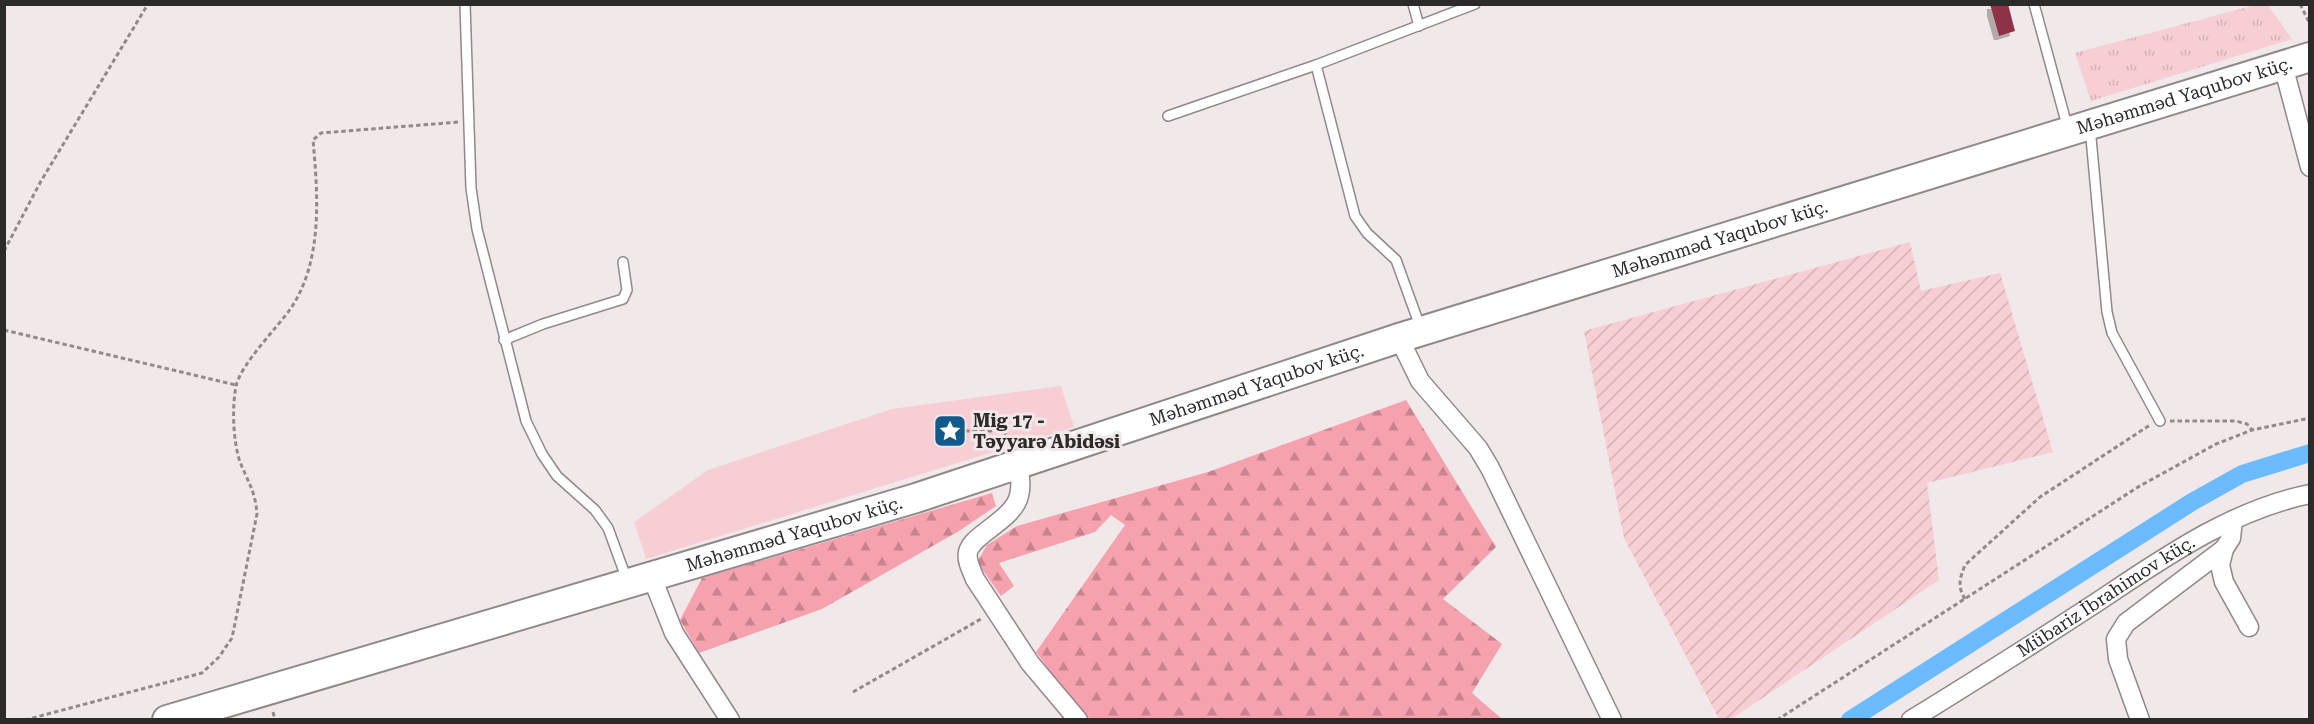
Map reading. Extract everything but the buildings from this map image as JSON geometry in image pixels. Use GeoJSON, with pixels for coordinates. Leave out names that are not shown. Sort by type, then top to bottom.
{"type":"FeatureCollection","features":[{"type":"Feature","properties":{"kind":"main road","name":"Məhəmməd Yaqubov küç."},"geometry":{"type":"LineString","coordinates":[[167,720],[916,498],[1410,334],[2296,61]]}},
{"type":"Feature","properties":{"kind":"street"},"geometry":{"type":"LineString","coordinates":[[2296,61],[2310,167]]}},
{"type":"Feature","properties":{"kind":"street"},"geometry":{"type":"LineString","coordinates":[[1410,334],[1420,381],[1478,448],[1490,468],[1612,720]]}},
{"type":"Feature","properties":{"kind":"street"},"geometry":{"type":"LineString","coordinates":[[1018,466],[1022,480],[1021,496],[1014,509],[974,542],[968,552],[969,565],[975,579],[1030,663],[1078,720]]}},
{"type":"Feature","properties":{"kind":"street","name":"Mübariz İbrahimov küç."},"geometry":{"type":"LineString","coordinates":[[1911,720],[2003,663],[2183,545],[2233,520],[2292,498],[2310,494]]}},
{"type":"Feature","properties":{"kind":"street"},"geometry":{"type":"LineString","coordinates":[[2233,520],[2231,537],[2224,549],[2220,565],[2224,582],[2249,627]]}},
{"type":"Feature","properties":{"kind":"street"},"geometry":{"type":"LineString","coordinates":[[2140,720],[2118,659],[2116,639],[2126,623],[2224,549]]}},
{"type":"Feature","properties":{"kind":"street"},"geometry":{"type":"LineString","coordinates":[[639,579],[730,720]]}},
{"type":"Feature","properties":{"kind":"lane"},"geometry":{"type":"LineString","coordinates":[[465,4],[471,188],[477,230],[526,421],[542,454],[557,476],[595,510],[639,579]]}},
{"type":"Feature","properties":{"kind":"lane"},"geometry":{"type":"LineString","coordinates":[[1413,4],[1419,26]]}},
{"type":"Feature","properties":{"kind":"lane"},"geometry":{"type":"LineString","coordinates":[[1168,116],[1316,65],[1475,4]]}},
{"type":"Feature","properties":{"kind":"lane"},"geometry":{"type":"LineString","coordinates":[[2034,4],[2079,128],[2112,333],[2160,421]]}},
{"type":"Feature","properties":{"kind":"lane"},"geometry":{"type":"LineString","coordinates":[[1316,65],[1355,216],[1367,233],[1396,260],[1410,334]]}},
{"type":"Feature","properties":{"kind":"lane"},"geometry":{"type":"LineString","coordinates":[[504,340],[543,324],[623,299],[627,290],[623,262]]}},
{"type":"Feature","properties":{"kind":"path"},"geometry":{"type":"LineString","coordinates":[[4,251],[41,181],[148,4]]}},
{"type":"Feature","properties":{"kind":"path"},"geometry":{"type":"LineString","coordinates":[[2300,4],[2310,24]]}},
{"type":"Feature","properties":{"kind":"path"},"geometry":{"type":"LineString","coordinates":[[25,720],[202,673],[226,648],[232,638],[257,514],[256,496],[239,458],[236,442],[236,385],[243,371],[292,307],[307,275],[315,230],[318,189],[313,140],[321,134],[469,122]]}},
{"type":"Feature","properties":{"kind":"path"},"geometry":{"type":"LineString","coordinates":[[4,330],[236,385]]}},
{"type":"Feature","properties":{"kind":"path"},"geometry":{"type":"LineString","coordinates":[[1777,720],[2138,487],[2216,444],[2252,430],[2310,418]]}},
{"type":"Feature","properties":{"kind":"path"},"geometry":{"type":"LineString","coordinates":[[1965,598],[1959,589],[1965,565],[2040,497],[2144,427],[2160,421],[2236,421],[2247,423],[2252,430]]}},
{"type":"Feature","properties":{"kind":"path"},"geometry":{"type":"LineString","coordinates":[[965,431],[1001,431],[1006,434],[1018,466]]}},
{"type":"Feature","properties":{"kind":"path"},"geometry":{"type":"LineString","coordinates":[[853,692],[996,610]]}},
{"type":"Feature","properties":{"kind":"green space"},"geometry":{"type":"Polygon","coordinates":[[[2255,5],[2268,5],[2292,39],[2091,101],[2075,53],[2255,5]]]}},
{"type":"Feature","properties":{"kind":"green space"},"geometry":{"type":"Polygon","coordinates":[[[1910,242],[1921,291],[2000,273],[2053,452],[1927,483],[1939,580],[1731,719],[1719,719],[1624,538],[1584,331],[1910,242]]]}},
{"type":"Feature","properties":{"kind":"green space"},"geometry":{"type":"Polygon","coordinates":[[[1061,386],[1074,427],[646,559],[634,522],[708,470],[892,409],[1061,386]]]}},
{"type":"Feature","properties":{"kind":"green space"},"geometry":{"type":"Polygon","coordinates":[[[1406,400],[1496,547],[1443,599],[1502,644],[1472,693],[1502,719],[1090,719],[1073,702],[1036,652],[1125,525],[1111,515],[1095,532],[999,563],[1014,586],[1001,596],[977,562],[987,545],[1017,526],[1208,472],[1406,400]]]}},
{"type":"Feature","properties":{"kind":"green space"},"geometry":{"type":"Polygon","coordinates":[[[992,493],[996,506],[959,531],[822,609],[699,653],[680,620],[702,578],[992,493]]]}},
{"type":"Feature","properties":{"kind":"waterway"},"geometry":{"type":"LineString","coordinates":[[1850,720],[2192,502],[2242,474],[2310,453]]}},
{"type":"Feature","properties":{"kind":"place","name":"Mig 17 - Təyyarə Abidəsi"},"geometry":{"type":"Point","coordinates":[950,431]}}]}
